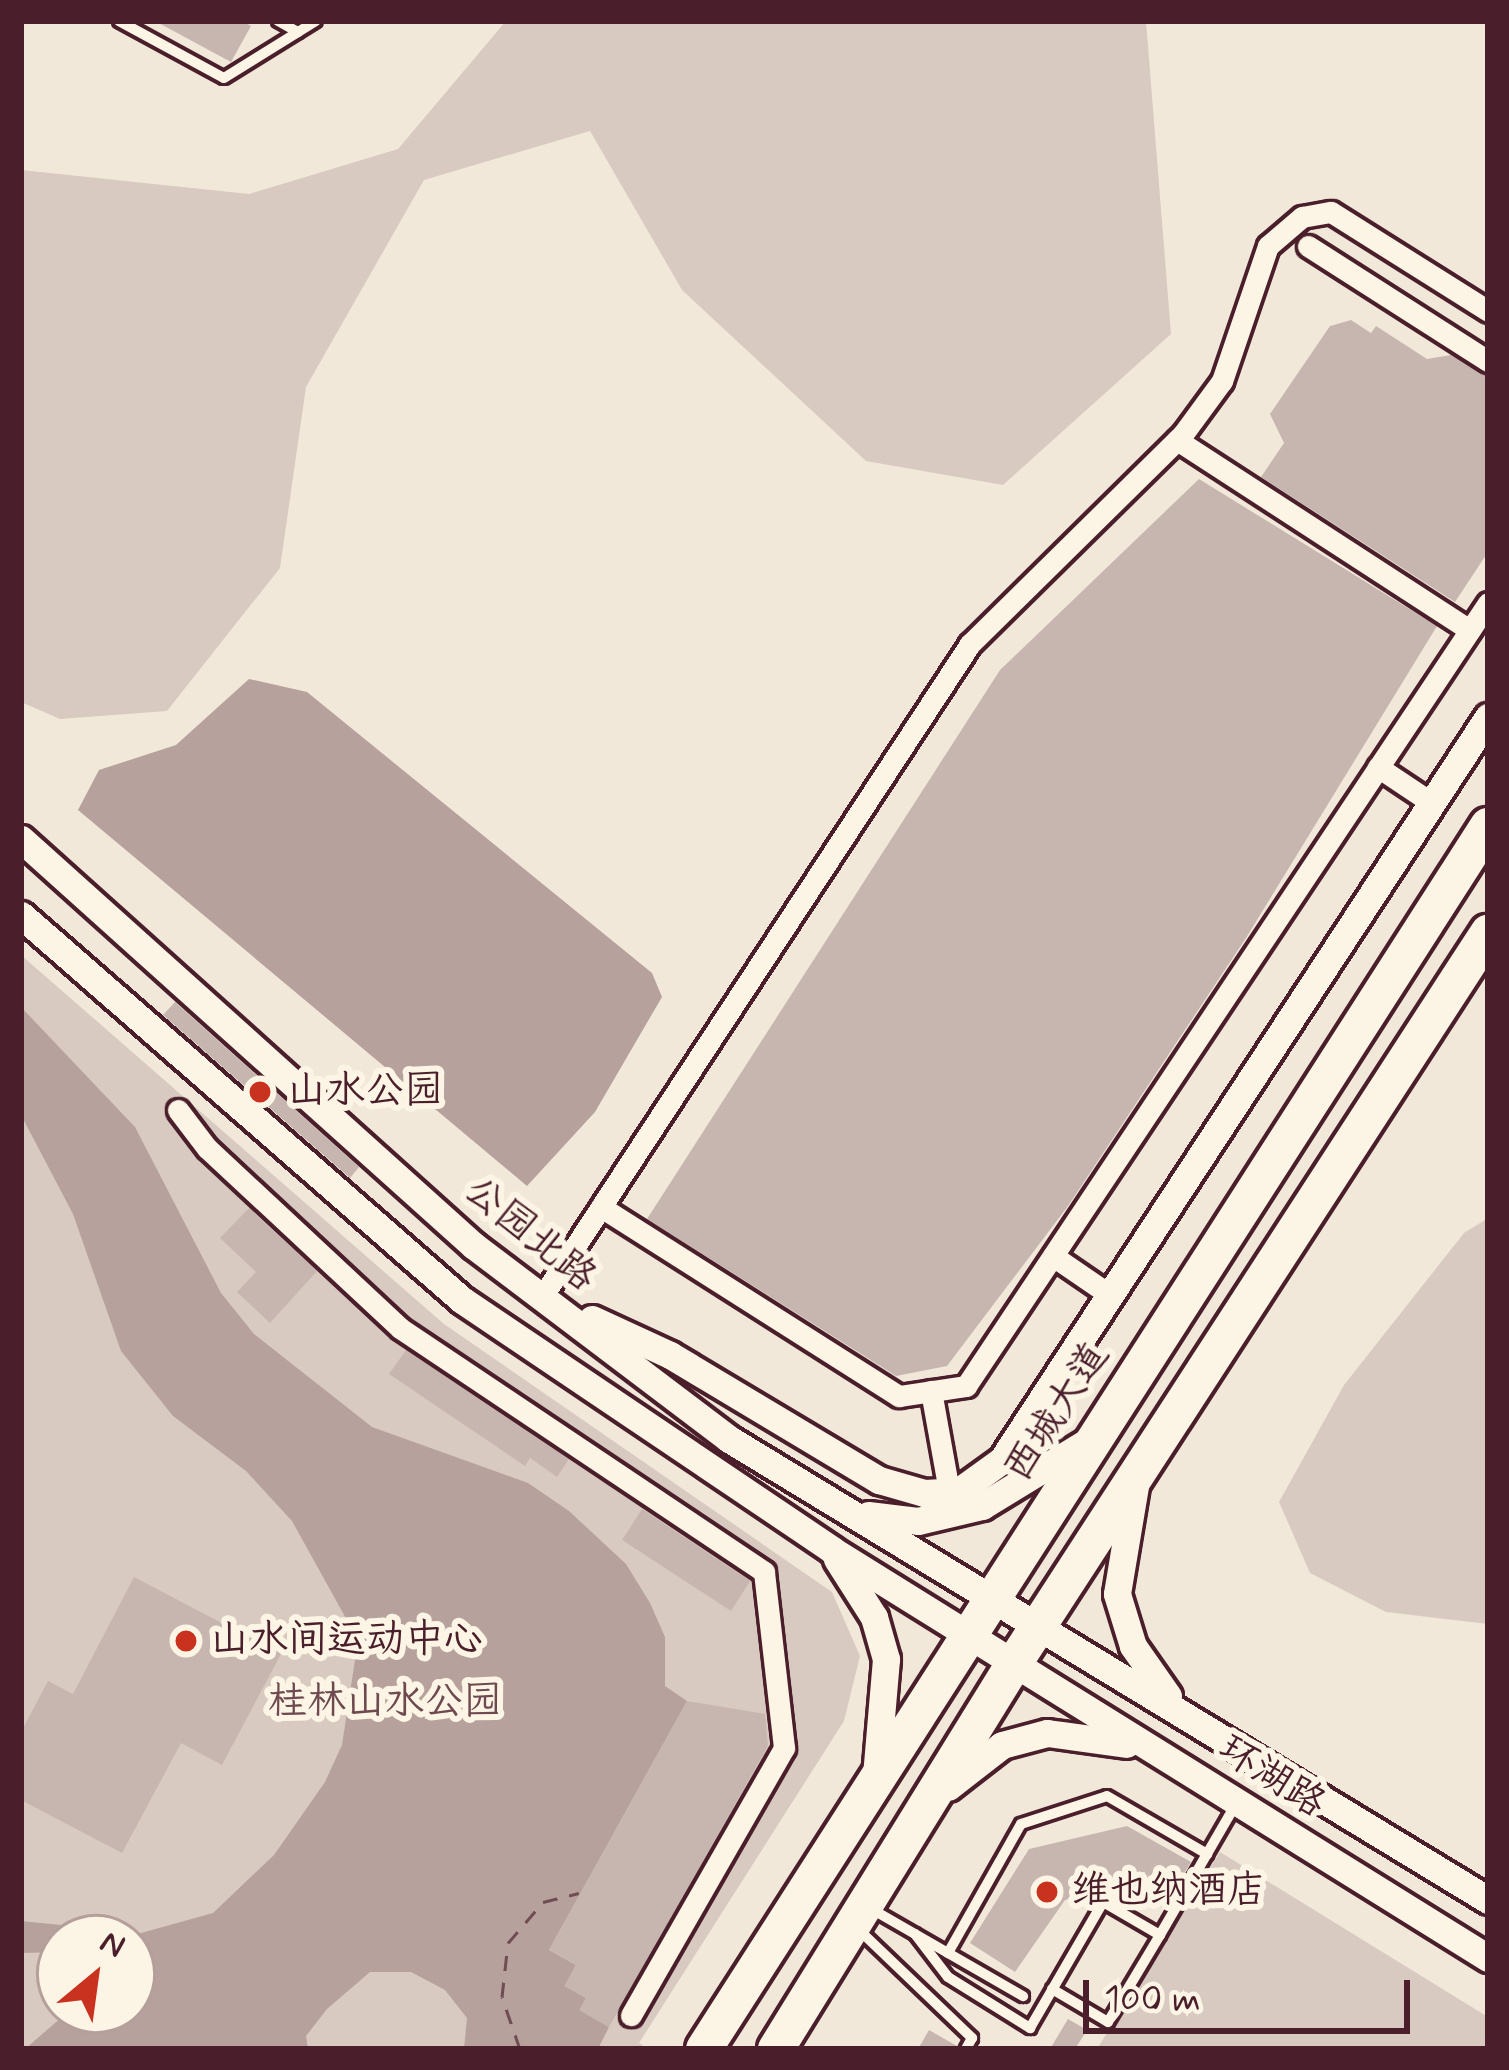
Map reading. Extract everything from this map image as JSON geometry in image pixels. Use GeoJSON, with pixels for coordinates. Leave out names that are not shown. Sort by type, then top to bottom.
{"type":"FeatureCollection","features":[{"type":"Feature","properties":{"kind":"highway","name":"西城大道"},"geometry":{"type":"LineString","coordinates":[[704,2049],[966,1632],[1488,826]]}},
{"type":"Feature","properties":{"kind":"highway"},"geometry":{"type":"LineString","coordinates":[[776,2049],[1013,1665],[1488,933]]}},
{"type":"Feature","properties":{"kind":"main road"},"geometry":{"type":"LineString","coordinates":[[542,1297],[670,1355],[880,1480],[949,1491],[1002,1460],[1488,717]]}},
{"type":"Feature","properties":{"kind":"main road","name":"公园北路"},"geometry":{"type":"LineString","coordinates":[[21,839],[474,1246],[729,1439],[1041,1622]]}},
{"type":"Feature","properties":{"kind":"main road"},"geometry":{"type":"LineString","coordinates":[[21,915],[462,1300],[832,1550],[1013,1665]]}},
{"type":"Feature","properties":{"kind":"main road"},"geometry":{"type":"LineString","coordinates":[[855,1514],[918,1521],[982,1506],[1090,1441]]}},
{"type":"Feature","properties":{"kind":"main road"},"geometry":{"type":"LineString","coordinates":[[1138,1472],[1117,1594],[1133,1646],[1174,1705]]}},
{"type":"Feature","properties":{"kind":"main road"},"geometry":{"type":"LineString","coordinates":[[832,1550],[874,1617],[886,1659],[876,1775]]}},
{"type":"Feature","properties":{"kind":"main road","name":"环湖路"},"geometry":{"type":"LineString","coordinates":[[1041,1622],[1488,1900]]}},
{"type":"Feature","properties":{"kind":"main road","name":"环湖路"},"geometry":{"type":"LineString","coordinates":[[1013,1665],[1488,1958]]}},
{"type":"Feature","properties":{"kind":"main road"},"geometry":{"type":"LineString","coordinates":[[924,1810],[1002,1745],[1084,1733],[1151,1751]]}},
{"type":"Feature","properties":{"kind":"street"},"geometry":{"type":"LineString","coordinates":[[542,1297],[970,644],[1177,440],[1230,368],[1262,254],[1309,214],[1344,218],[1488,311]]}},
{"type":"Feature","properties":{"kind":"street"},"geometry":{"type":"LineString","coordinates":[[1309,246],[1488,361]]}},
{"type":"Feature","properties":{"kind":"street"},"geometry":{"type":"LineString","coordinates":[[1177,440],[1470,630]]}},
{"type":"Feature","properties":{"kind":"street"},"geometry":{"type":"LineString","coordinates":[[601,1207],[899,1396],[966,1386],[1488,603]]}},
{"type":"Feature","properties":{"kind":"street"},"geometry":{"type":"LineString","coordinates":[[1378,767],[1432,803]]}},
{"type":"Feature","properties":{"kind":"street"},"geometry":{"type":"LineString","coordinates":[[178,1110],[207,1148],[400,1328],[764,1572],[784,1748],[631,2015]]}},
{"type":"Feature","properties":{"kind":"street"},"geometry":{"type":"LineString","coordinates":[[1053,1256],[1110,1294]]}},
{"type":"Feature","properties":{"kind":"street"},"geometry":{"type":"LineString","coordinates":[[931,1391],[949,1491]]}},
{"type":"Feature","properties":{"kind":"lane"},"geometry":{"type":"LineString","coordinates":[[119,21],[224,78],[316,21]]}},
{"type":"Feature","properties":{"kind":"lane"},"geometry":{"type":"LineString","coordinates":[[278,21],[298,32]]}},
{"type":"Feature","properties":{"kind":"lane"},"geometry":{"type":"LineString","coordinates":[[948,1953],[1021,1824],[1106,1796],[1207,1854]]}},
{"type":"Feature","properties":{"kind":"lane"},"geometry":{"type":"LineString","coordinates":[[1052,1989],[1108,2022],[1236,1803]]}},
{"type":"Feature","properties":{"kind":"lane"},"geometry":{"type":"LineString","coordinates":[[915,1934],[948,1977],[1030,2028],[1103,1902],[1160,1935]]}},
{"type":"Feature","properties":{"kind":"lane"},"geometry":{"type":"LineString","coordinates":[[859,1915],[915,1934],[1023,1996]]}},
{"type":"Feature","properties":{"kind":"lane"},"geometry":{"type":"LineString","coordinates":[[859,1915],[972,2038],[966,2049]]}},
{"type":"Feature","properties":{"kind":"green space"},"geometry":{"type":"Polygon","coordinates":[[[506,21],[1146,21],[1171,334],[1003,485],[866,461],[682,290],[590,131],[424,180],[306,387],[280,568],[167,711],[60,719],[21,702],[21,170],[249,194],[398,149],[506,21]]]}},
{"type":"Feature","properties":{"kind":"green space","name":"桂林山水公园"},"geometry":{"type":"Polygon","coordinates":[[[21,955],[444,1324],[832,1592],[860,1656],[844,1721],[639,2043],[648,2049],[21,2049],[21,955]]]}},
{"type":"Feature","properties":{"kind":"green space"},"geometry":{"type":"Polygon","coordinates":[[[1488,1218],[1488,1624],[1386,1612],[1310,1573],[1279,1502],[1344,1385],[1464,1233],[1488,1218]]]}},
{"type":"Feature","properties":{"kind":"green space"},"geometry":{"type":"Polygon","coordinates":[[[1220,1852],[1488,2017],[1488,2049],[1097,2049],[1220,1852]]]}},
{"type":"Feature","properties":{"kind":"shaded area"},"geometry":{"type":"Polygon","coordinates":[[[249,679],[307,692],[652,973],[662,997],[595,1112],[527,1186],[78,810],[99,770],[176,745],[249,679]]]}},
{"type":"Feature","properties":{"kind":"shaded area"},"geometry":{"type":"Polygon","coordinates":[[[21,1007],[135,1127],[221,1293],[254,1334],[372,1427],[528,1483],[569,1511],[626,1564],[665,1637],[665,1686],[687,1701],[549,1950],[576,1965],[565,1986],[586,1998],[580,2010],[609,2027],[598,2049],[464,2049],[467,2018],[445,1990],[411,1972],[370,1972],[327,2009],[306,2036],[308,2049],[25,2049],[42,2034],[156,2034],[156,1929],[213,1913],[274,1855],[325,1782],[342,1745],[355,1660],[348,1622],[292,1521],[246,1471],[173,1416],[121,1351],[73,1214],[21,1115],[21,1007]]]}},
{"type":"Feature","properties":{"kind":"shaded area"},"geometry":{"type":"Polygon","coordinates":[[[21,1921],[36,1922],[36,1953],[21,1953],[21,1921]]]}},
{"type":"Feature","properties":{"kind":"building"},"geometry":{"type":"Polygon","coordinates":[[[155,21],[242,21],[251,26],[231,62],[155,21]]]}},
{"type":"Feature","properties":{"kind":"building"},"geometry":{"type":"Polygon","coordinates":[[[1351,320],[1371,333],[1376,326],[1427,359],[1451,355],[1488,377],[1488,552],[1455,602],[1261,477],[1284,443],[1270,414],[1330,326],[1351,320]]]}},
{"type":"Feature","properties":{"kind":"building"},"geometry":{"type":"Polygon","coordinates":[[[1199,479],[1437,626],[1246,938],[1068,1206],[947,1366],[896,1376],[647,1219],[1000,670],[1199,479]]]}},
{"type":"Feature","properties":{"kind":"building"},"geometry":{"type":"Polygon","coordinates":[[[175,1002],[359,1167],[350,1178],[163,1015],[175,1002]]]}},
{"type":"Feature","properties":{"kind":"building"},"geometry":{"type":"Polygon","coordinates":[[[249,1208],[317,1271],[270,1323],[237,1292],[256,1272],[220,1238],[249,1208]]]}},
{"type":"Feature","properties":{"kind":"building"},"geometry":{"type":"Polygon","coordinates":[[[406,1350],[569,1459],[557,1477],[530,1458],[525,1466],[389,1374],[406,1350]]]}},
{"type":"Feature","properties":{"kind":"building"},"geometry":{"type":"Polygon","coordinates":[[[642,1509],[750,1581],[731,1611],[622,1540],[642,1509]]]}},
{"type":"Feature","properties":{"kind":"building"},"geometry":{"type":"Polygon","coordinates":[[[134,1577],[281,1654],[222,1765],[181,1743],[122,1853],[21,1800],[21,1732],[48,1681],[73,1694],[134,1577]]]}},
{"type":"Feature","properties":{"kind":"building"},"geometry":{"type":"Polygon","coordinates":[[[687,1701],[765,1714],[768,1746],[609,2027],[579,2010],[586,1998],[564,1986],[576,1965],[549,1950],[687,1701]]]}},
{"type":"Feature","properties":{"kind":"building","name":"维也纳酒店"},"geometry":{"type":"Polygon","coordinates":[[[1127,1826],[1191,1862],[1163,1908],[1119,1883],[1065,1900],[1015,1972],[970,1943],[1029,1849],[1127,1826]]]}},
{"type":"Feature","properties":{"kind":"building"},"geometry":{"type":"Polygon","coordinates":[[[1068,2019],[1087,2030],[1075,2049],[1050,2049],[1068,2019]]]}},
{"type":"Feature","properties":{"kind":"building"},"geometry":{"type":"Polygon","coordinates":[[[929,2030],[957,2046],[956,2049],[918,2049],[929,2030]]]}},
{"type":"Feature","properties":{"kind":"ferry route"},"geometry":{"type":"LineString","coordinates":[[520,2049],[502,1997],[508,1943],[543,1902],[579,1893]]}},
{"type":"Feature","properties":{"kind":"place","name":"山水公园"},"geometry":{"type":"Point","coordinates":[260,1092]}},
{"type":"Feature","properties":{"kind":"place","name":"山水间运动中心"},"geometry":{"type":"Point","coordinates":[186,1641]}},
{"type":"Feature","properties":{"kind":"place","name":"维也纳酒店"},"geometry":{"type":"Point","coordinates":[1047,1892]}}]}
